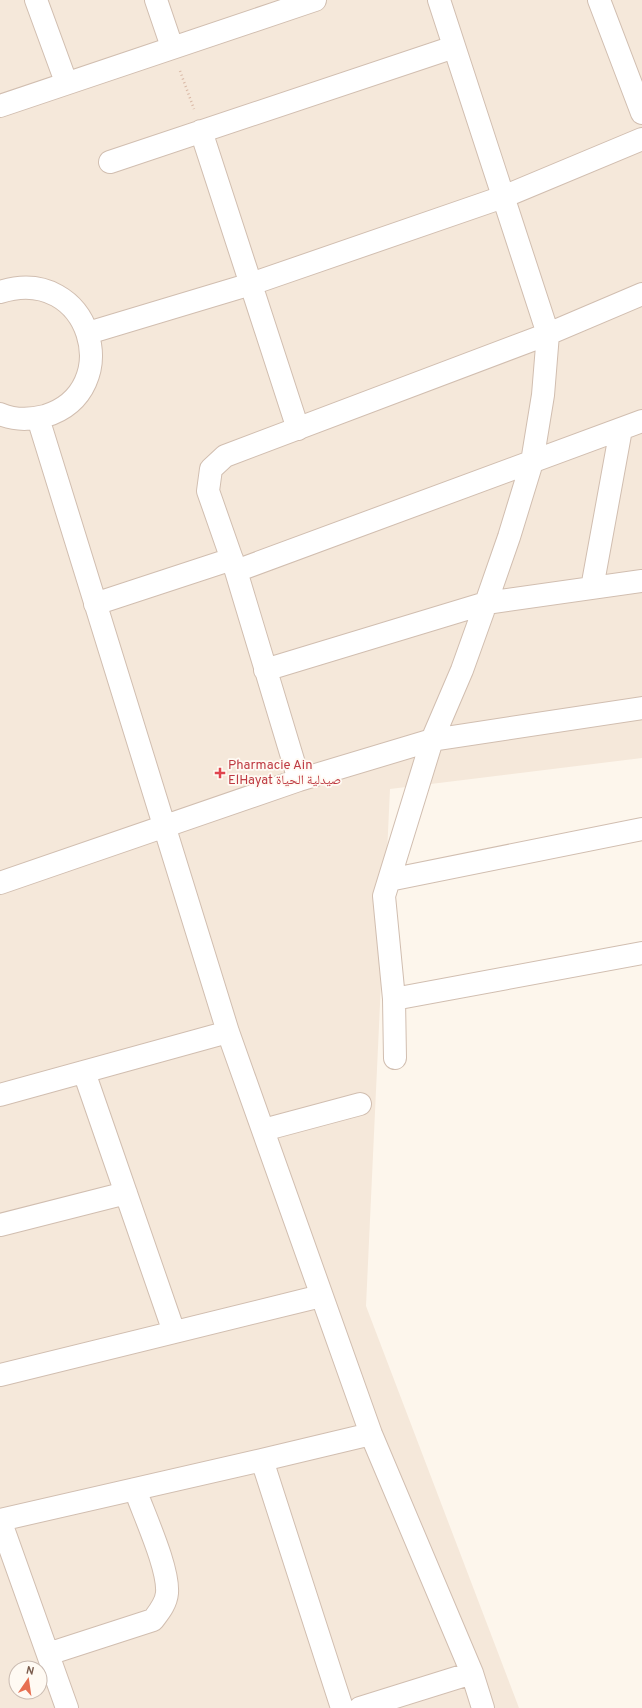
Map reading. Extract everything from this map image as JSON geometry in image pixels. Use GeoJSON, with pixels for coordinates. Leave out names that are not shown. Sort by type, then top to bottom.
{"type":"FeatureCollection","features":[{"type":"Feature","properties":{"kind":"street"},"geometry":{"type":"LineString","coordinates":[[36,0],[66,82]]}},
{"type":"Feature","properties":{"kind":"street"},"geometry":{"type":"LineString","coordinates":[[156,0],[172,47]]}},
{"type":"Feature","properties":{"kind":"street"},"geometry":{"type":"LineString","coordinates":[[0,106],[66,82],[172,47],[286,5],[315,0]]}},
{"type":"Feature","properties":{"kind":"street"},"geometry":{"type":"LineString","coordinates":[[395,1058],[394,999],[384,896],[432,740],[462,670],[509,537],[532,462],[543,394],[548,334],[438,0]]}},
{"type":"Feature","properties":{"kind":"street"},"geometry":{"type":"LineString","coordinates":[[599,0],[642,114]]}},
{"type":"Feature","properties":{"kind":"street"},"geometry":{"type":"LineString","coordinates":[[110,162],[454,47]]}},
{"type":"Feature","properties":{"kind":"street"},"geometry":{"type":"LineString","coordinates":[[201,131],[298,429]]}},
{"type":"Feature","properties":{"kind":"street"},"geometry":{"type":"LineString","coordinates":[[88,333],[251,284],[503,197],[642,139]]}},
{"type":"Feature","properties":{"kind":"street"},"geometry":{"type":"LineString","coordinates":[[0,292],[12,288],[28,287],[44,290],[59,296],[72,306],[81,319],[88,333],[91,354],[86,380],[77,394],[66,405],[53,413],[38,418],[22,419],[0,414]]}},
{"type":"Feature","properties":{"kind":"street"},"geometry":{"type":"LineString","coordinates":[[300,780],[234,565],[208,491],[212,470],[225,456],[548,334],[642,294]]}},
{"type":"Feature","properties":{"kind":"street"},"geometry":{"type":"LineString","coordinates":[[38,418],[228,1032],[371,1434],[472,1673],[483,1708]]}},
{"type":"Feature","properties":{"kind":"street"},"geometry":{"type":"LineString","coordinates":[[95,604],[234,565],[532,462],[642,421]]}},
{"type":"Feature","properties":{"kind":"street"},"geometry":{"type":"LineString","coordinates":[[592,588],[622,429]]}},
{"type":"Feature","properties":{"kind":"street"},"geometry":{"type":"LineString","coordinates":[[265,670],[486,603],[642,581]]}},
{"type":"Feature","properties":{"kind":"street"},"geometry":{"type":"LineString","coordinates":[[0,883],[300,780],[432,740],[642,708]]}},
{"type":"Feature","properties":{"kind":"street"},"geometry":{"type":"LineString","coordinates":[[389,880],[642,829]]}},
{"type":"Feature","properties":{"kind":"street"},"geometry":{"type":"LineString","coordinates":[[394,999],[642,952]]}},
{"type":"Feature","properties":{"kind":"street"},"geometry":{"type":"LineString","coordinates":[[0,1095],[228,1032]]}},
{"type":"Feature","properties":{"kind":"street"},"geometry":{"type":"LineString","coordinates":[[84,1072],[174,1332]]}},
{"type":"Feature","properties":{"kind":"street"},"geometry":{"type":"LineString","coordinates":[[263,1130],[360,1104]]}},
{"type":"Feature","properties":{"kind":"street"},"geometry":{"type":"LineString","coordinates":[[0,1225],[126,1193]]}},
{"type":"Feature","properties":{"kind":"street"},"geometry":{"type":"LineString","coordinates":[[0,1375],[321,1296]]}},
{"type":"Feature","properties":{"kind":"street"},"geometry":{"type":"LineString","coordinates":[[67,1708],[0,1520],[371,1434]]}},
{"type":"Feature","properties":{"kind":"street"},"geometry":{"type":"LineString","coordinates":[[262,1460],[342,1708]]}},
{"type":"Feature","properties":{"kind":"street"},"geometry":{"type":"LineString","coordinates":[[48,1654],[152,1620],[162,1608],[167,1594],[166,1575],[135,1489]]}},
{"type":"Feature","properties":{"kind":"street"},"geometry":{"type":"LineString","coordinates":[[360,1708],[472,1673]]}},
{"type":"Feature","properties":{"kind":"path"},"geometry":{"type":"LineString","coordinates":[[172,47],[201,131]]}},
{"type":"Feature","properties":{"kind":"shaded area"},"geometry":{"type":"Polygon","coordinates":[[[0,0],[642,0],[642,758],[390,789],[366,1306],[519,1708],[0,1708],[0,0]]]}},
{"type":"Feature","properties":{"kind":"place","name":"Pharmacie Ain ElHayat صيدلية الحياة"},"geometry":{"type":"Point","coordinates":[220,773]}}]}
